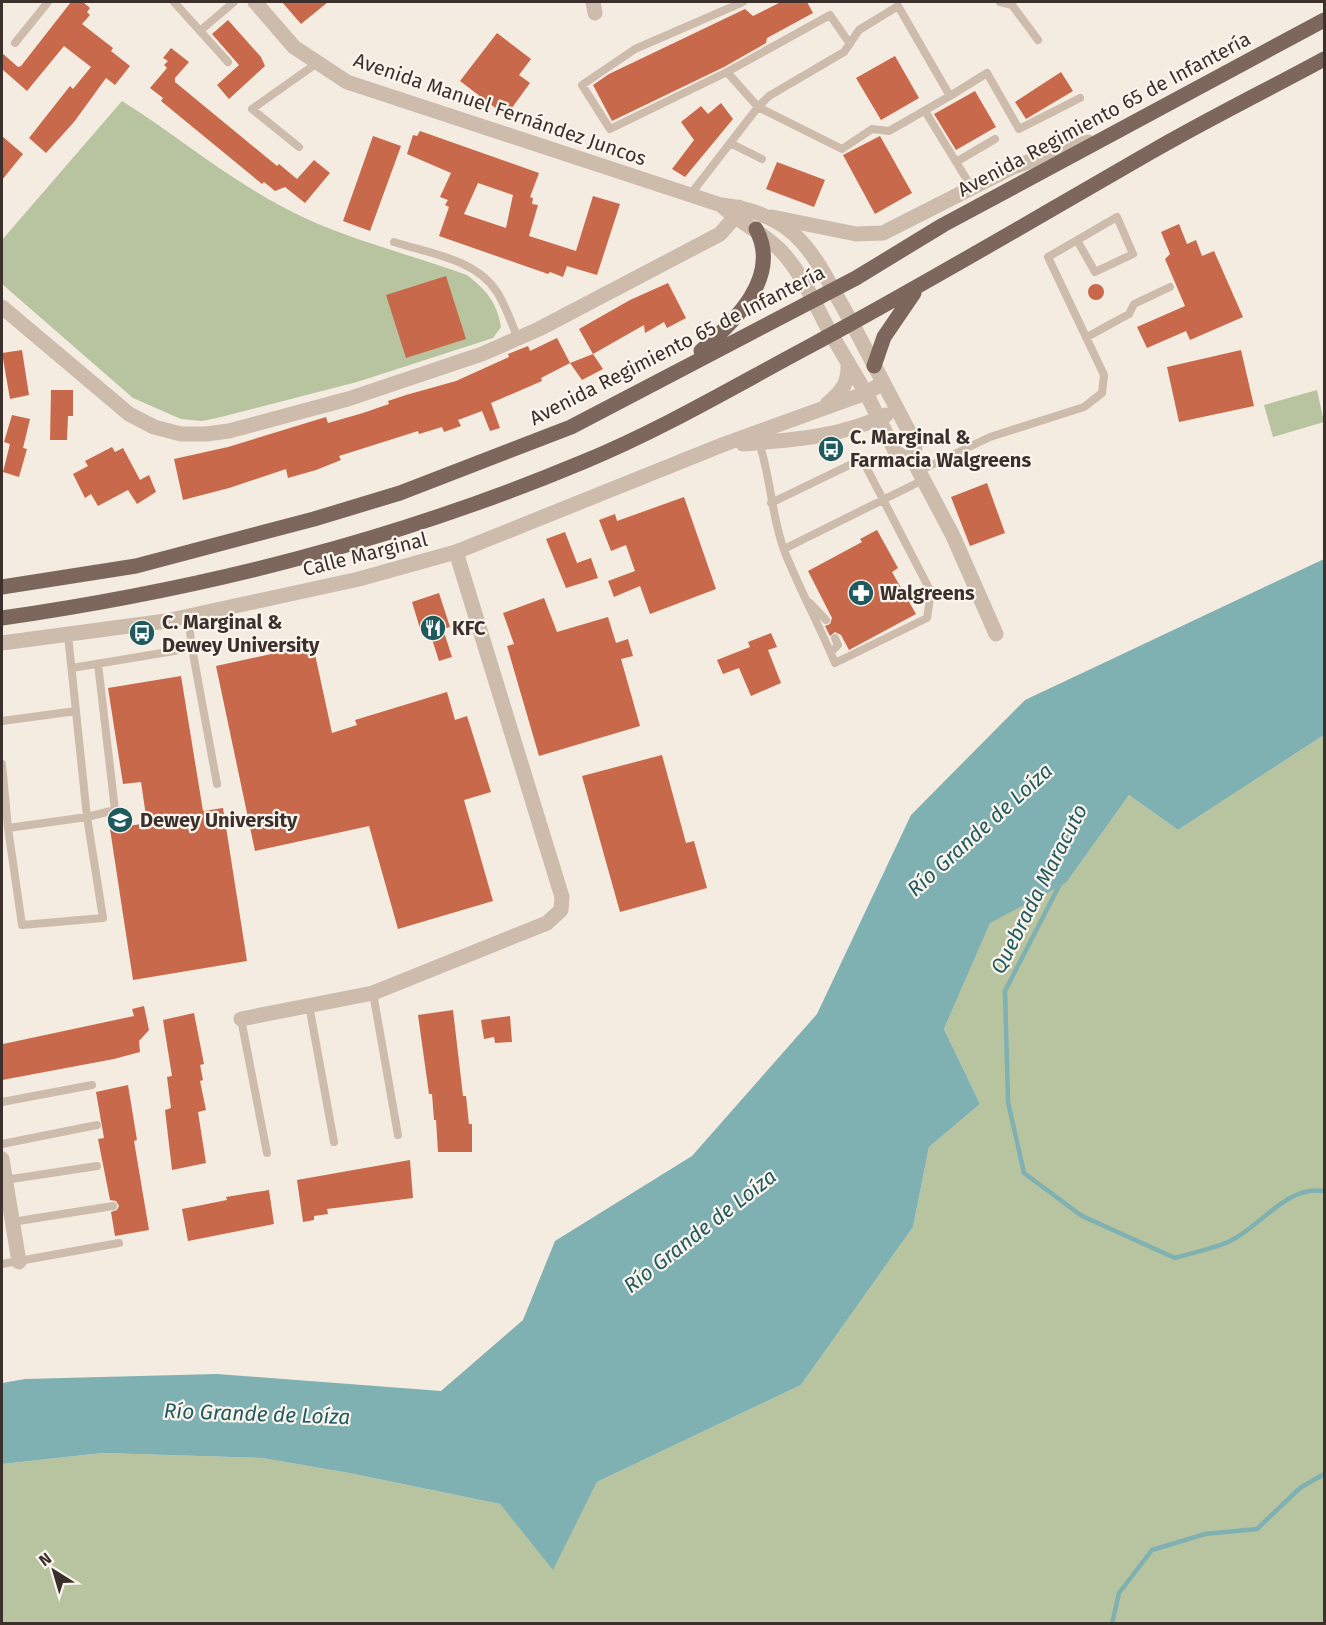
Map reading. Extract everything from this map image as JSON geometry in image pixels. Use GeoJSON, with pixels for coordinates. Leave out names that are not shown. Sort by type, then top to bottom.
{"type":"FeatureCollection","features":[{"type":"Feature","properties":{"kind":"main road","name":"Avenida Regimiento 65 de Infantería"},"geometry":{"type":"LineString","coordinates":[[2,586],[136,566],[262,533],[400,493],[572,427],[832,290],[943,225],[1324,20]]}},
{"type":"Feature","properties":{"kind":"main road"},"geometry":{"type":"LineString","coordinates":[[2,618],[187,587],[327,553],[419,525],[585,462],[676,418],[920,287],[1154,150],[1324,59]]}},
{"type":"Feature","properties":{"kind":"main road"},"geometry":{"type":"LineString","coordinates":[[686,365],[741,312],[758,284],[764,262],[761,238],[756,229]]}},
{"type":"Feature","properties":{"kind":"main road"},"geometry":{"type":"LineString","coordinates":[[874,366],[884,338],[920,287]]}},
{"type":"Feature","properties":{"kind":"street","name":"Avenida Manuel Fernández Juncos"},"geometry":{"type":"LineString","coordinates":[[255,2],[294,47],[347,82],[721,205],[736,212],[782,252],[866,393],[896,453],[918,471]]}},
{"type":"Feature","properties":{"kind":"street"},"geometry":{"type":"LineString","coordinates":[[772,217],[856,234],[883,233],[1013,167],[1111,134]]}},
{"type":"Feature","properties":{"kind":"street","name":"Avenida Manuel Fernández Juncos"},"geometry":{"type":"LineString","coordinates":[[736,212],[772,217],[786,225],[814,255],[915,443],[918,471]]}},
{"type":"Feature","properties":{"kind":"street"},"geometry":{"type":"LineString","coordinates":[[2,307],[129,414],[154,427],[181,434],[229,431],[348,399],[482,354],[518,338],[720,234],[736,212]]}},
{"type":"Feature","properties":{"kind":"street"},"geometry":{"type":"LineString","coordinates":[[819,410],[838,395],[849,379],[848,362]]}},
{"type":"Feature","properties":{"kind":"street","name":"Calle Marginal"},"geometry":{"type":"LineString","coordinates":[[2,643],[188,617],[360,579],[456,552],[722,446],[866,393],[883,383]]}},
{"type":"Feature","properties":{"kind":"street","name":"Calle Marginal"},"geometry":{"type":"LineString","coordinates":[[722,446],[852,430],[897,409]]}},
{"type":"Feature","properties":{"kind":"street"},"geometry":{"type":"LineString","coordinates":[[918,471],[953,536],[996,634]]}},
{"type":"Feature","properties":{"kind":"street"},"geometry":{"type":"LineString","coordinates":[[241,1019],[373,993],[547,923],[561,910],[562,897],[456,552]]}},
{"type":"Feature","properties":{"kind":"street"},"geometry":{"type":"LineString","coordinates":[[2,1159],[19,1262]]}},
{"type":"Feature","properties":{"kind":"lane"},"geometry":{"type":"LineString","coordinates":[[15,43],[48,2]]}},
{"type":"Feature","properties":{"kind":"lane"},"geometry":{"type":"LineString","coordinates":[[174,2],[228,62]]}},
{"type":"Feature","properties":{"kind":"lane"},"geometry":{"type":"LineString","coordinates":[[201,30],[234,2]]}},
{"type":"Feature","properties":{"kind":"lane"},"geometry":{"type":"LineString","coordinates":[[743,2],[635,50],[582,85],[610,129],[727,72],[830,15],[850,44]]}},
{"type":"Feature","properties":{"kind":"lane"},"geometry":{"type":"LineString","coordinates":[[1000,2],[1012,5],[1038,40]]}},
{"type":"Feature","properties":{"kind":"lane"},"geometry":{"type":"LineString","coordinates":[[690,195],[769,96],[844,52],[859,30],[898,6],[950,96]]}},
{"type":"Feature","properties":{"kind":"lane"},"geometry":{"type":"LineString","coordinates":[[299,147],[252,109],[317,63]]}},
{"type":"Feature","properties":{"kind":"lane"},"geometry":{"type":"LineString","coordinates":[[727,72],[758,107],[842,149],[872,129],[889,131],[987,73],[1019,129],[1080,98]]}},
{"type":"Feature","properties":{"kind":"lane"},"geometry":{"type":"LineString","coordinates":[[925,111],[972,188]]}},
{"type":"Feature","properties":{"kind":"lane"},"geometry":{"type":"LineString","coordinates":[[956,162],[995,139]]}},
{"type":"Feature","properties":{"kind":"lane"},"geometry":{"type":"LineString","coordinates":[[730,142],[762,159]]}},
{"type":"Feature","properties":{"kind":"lane"},"geometry":{"type":"LineString","coordinates":[[784,549],[884,499],[918,471],[990,437],[1094,401],[1102,393],[1104,375],[1048,257],[1077,240],[1118,217],[1133,254],[1095,272],[1077,240]]}},
{"type":"Feature","properties":{"kind":"lane"},"geometry":{"type":"LineString","coordinates":[[394,242],[468,265],[483,276],[496,291],[518,338]]}},
{"type":"Feature","properties":{"kind":"lane"},"geometry":{"type":"LineString","coordinates":[[1087,336],[1129,314],[1134,304],[1170,287]]}},
{"type":"Feature","properties":{"kind":"lane"},"geometry":{"type":"LineString","coordinates":[[759,442],[766,465],[771,503],[784,549],[835,663],[927,618],[931,592],[862,459],[771,503]]}},
{"type":"Feature","properties":{"kind":"lane"},"geometry":{"type":"LineString","coordinates":[[807,600],[826,620]]}},
{"type":"Feature","properties":{"kind":"lane"},"geometry":{"type":"LineString","coordinates":[[188,617],[217,784]]}},
{"type":"Feature","properties":{"kind":"lane"},"geometry":{"type":"LineString","coordinates":[[2,764],[8,828],[22,925],[103,918],[87,816],[68,634]]}},
{"type":"Feature","properties":{"kind":"lane"},"geometry":{"type":"LineString","coordinates":[[831,652],[837,645],[835,638]]}},
{"type":"Feature","properties":{"kind":"lane"},"geometry":{"type":"LineString","coordinates":[[72,668],[192,648]]}},
{"type":"Feature","properties":{"kind":"lane"},"geometry":{"type":"LineString","coordinates":[[8,828],[115,810],[98,663]]}},
{"type":"Feature","properties":{"kind":"lane"},"geometry":{"type":"LineString","coordinates":[[2,720],[76,711]]}},
{"type":"Feature","properties":{"kind":"lane"},"geometry":{"type":"LineString","coordinates":[[373,993],[398,1135]]}},
{"type":"Feature","properties":{"kind":"lane"},"geometry":{"type":"LineString","coordinates":[[309,1005],[334,1142]]}},
{"type":"Feature","properties":{"kind":"lane"},"geometry":{"type":"LineString","coordinates":[[241,1019],[267,1153]]}},
{"type":"Feature","properties":{"kind":"lane"},"geometry":{"type":"LineString","coordinates":[[2,1102],[92,1084]]}},
{"type":"Feature","properties":{"kind":"lane"},"geometry":{"type":"LineString","coordinates":[[2,1143],[97,1125]]}},
{"type":"Feature","properties":{"kind":"lane"},"geometry":{"type":"LineString","coordinates":[[5,1180],[97,1166]]}},
{"type":"Feature","properties":{"kind":"lane"},"geometry":{"type":"LineString","coordinates":[[12,1222],[113,1206]]}},
{"type":"Feature","properties":{"kind":"lane"},"geometry":{"type":"LineString","coordinates":[[2,1264],[119,1243]]}},
{"type":"Feature","properties":{"kind":"green space"},"geometry":{"type":"Polygon","coordinates":[[[122,101],[235,179],[282,207],[346,235],[467,275],[490,297],[497,310],[501,327],[493,338],[357,382],[202,421],[181,419],[133,398],[2,284],[2,240],[122,101]]]}},
{"type":"Feature","properties":{"kind":"green space"},"geometry":{"type":"Polygon","coordinates":[[[1317,390],[1324,422],[1273,437],[1264,405],[1317,390]]]}},
{"type":"Feature","properties":{"kind":"green space"},"geometry":{"type":"Polygon","coordinates":[[[1324,735],[1324,1623],[2,1624],[2,1464],[103,1453],[262,1458],[500,1504],[553,1569],[597,1482],[801,1385],[913,1227],[929,1147],[980,1104],[944,1029],[990,922],[1066,883],[1129,795],[1178,830],[1324,735]]]}},
{"type":"Feature","properties":{"kind":"water","name":"Río Grande de Loíza"},"geometry":{"type":"Polygon","coordinates":[[[1324,559],[1324,735],[1178,830],[1129,795],[1066,883],[990,923],[944,1029],[980,1104],[929,1147],[913,1227],[801,1385],[597,1482],[553,1570],[500,1504],[349,1473],[262,1458],[103,1453],[2,1464],[2,1383],[25,1379],[217,1374],[441,1391],[523,1320],[555,1241],[692,1156],[817,1014],[911,815],[1025,700],[1324,559]]]}},
{"type":"Feature","properties":{"kind":"building"},"geometry":{"type":"Polygon","coordinates":[[[71,2],[83,2],[90,8],[87,12],[90,15],[82,24],[113,48],[111,51],[130,66],[115,85],[106,78],[74,122],[46,153],[29,138],[70,86],[73,89],[91,67],[64,46],[27,91],[2,69],[2,53],[18,67],[21,66],[71,2]]]}},
{"type":"Feature","properties":{"kind":"building"},"geometry":{"type":"Polygon","coordinates":[[[282,2],[328,2],[301,24],[282,2]]]}},
{"type":"Feature","properties":{"kind":"building"},"geometry":{"type":"Polygon","coordinates":[[[781,2],[807,2],[813,13],[767,38],[766,43],[724,67],[612,121],[593,85],[609,74],[745,9],[753,16],[781,2]]]}},
{"type":"Feature","properties":{"kind":"building"},"geometry":{"type":"Polygon","coordinates":[[[228,20],[261,57],[265,66],[229,99],[217,85],[239,65],[212,34],[228,20]]]}},
{"type":"Feature","properties":{"kind":"building"},"geometry":{"type":"Polygon","coordinates":[[[497,33],[531,59],[519,75],[530,83],[506,116],[460,81],[497,33]]]}},
{"type":"Feature","properties":{"kind":"building"},"geometry":{"type":"Polygon","coordinates":[[[171,48],[189,62],[175,78],[175,82],[277,166],[279,164],[297,179],[314,160],[330,173],[305,203],[285,187],[275,191],[264,182],[262,184],[161,101],[163,98],[150,88],[167,68],[164,65],[168,61],[163,58],[171,48]]]}},
{"type":"Feature","properties":{"kind":"building"},"geometry":{"type":"Polygon","coordinates":[[[895,56],[919,98],[881,120],[856,78],[895,56]]]}},
{"type":"Feature","properties":{"kind":"building"},"geometry":{"type":"Polygon","coordinates":[[[1061,72],[1073,91],[1026,119],[1015,102],[1061,72]]]}},
{"type":"Feature","properties":{"kind":"building"},"geometry":{"type":"Polygon","coordinates":[[[975,91],[996,127],[956,150],[934,114],[975,91]]]}},
{"type":"Feature","properties":{"kind":"building"},"geometry":{"type":"Polygon","coordinates":[[[721,103],[733,119],[685,177],[672,169],[694,140],[681,122],[701,106],[708,114],[721,103]]]}},
{"type":"Feature","properties":{"kind":"building"},"geometry":{"type":"Polygon","coordinates":[[[420,131],[539,173],[530,197],[533,198],[532,204],[538,205],[529,236],[576,251],[593,196],[620,204],[597,275],[567,266],[563,277],[550,272],[548,274],[439,236],[449,207],[445,205],[448,200],[440,197],[451,173],[407,154],[413,135],[417,136],[420,131]],[[478,183],[464,214],[506,228],[513,195],[478,183]]]}},
{"type":"Feature","properties":{"kind":"building"},"geometry":{"type":"Polygon","coordinates":[[[2,136],[23,154],[2,180],[2,136]]]}},
{"type":"Feature","properties":{"kind":"building"},"geometry":{"type":"Polygon","coordinates":[[[373,136],[401,146],[370,231],[343,221],[373,136]]]}},
{"type":"Feature","properties":{"kind":"building"},"geometry":{"type":"Polygon","coordinates":[[[880,136],[912,193],[875,214],[843,155],[880,136]]]}},
{"type":"Feature","properties":{"kind":"building"},"geometry":{"type":"Polygon","coordinates":[[[777,162],[825,180],[814,207],[766,189],[777,162]]]}},
{"type":"Feature","properties":{"kind":"building"},"geometry":{"type":"Polygon","coordinates":[[[1179,224],[1187,244],[1196,240],[1202,256],[1214,251],[1243,317],[1190,340],[1186,331],[1147,348],[1137,327],[1185,306],[1165,259],[1170,254],[1161,232],[1179,224]]]}},
{"type":"Feature","properties":{"kind":"building"},"geometry":{"type":"Polygon","coordinates":[[[446,276],[466,339],[406,358],[386,295],[446,276]]]}},
{"type":"Feature","properties":{"kind":"building"},"geometry":{"type":"Polygon","coordinates":[[[668,283],[686,318],[667,328],[664,322],[645,333],[644,325],[593,354],[579,329],[630,300],[668,283]]]}},
{"type":"Feature","properties":{"kind":"building"},"geometry":{"type":"Polygon","coordinates":[[[1096,284],[1104,292],[1096,300],[1088,292],[1096,284]]]}},
{"type":"Feature","properties":{"kind":"building"},"geometry":{"type":"Polygon","coordinates":[[[557,338],[570,363],[541,378],[542,381],[491,403],[500,428],[490,431],[482,411],[458,420],[461,426],[444,432],[442,427],[419,434],[418,431],[339,456],[341,460],[316,470],[288,478],[286,469],[183,500],[174,459],[228,447],[326,417],[328,423],[363,413],[389,404],[388,401],[456,381],[509,357],[508,354],[528,346],[530,351],[557,338]]]}},
{"type":"Feature","properties":{"kind":"building"},"geometry":{"type":"Polygon","coordinates":[[[22,350],[29,395],[10,399],[2,353],[22,350]]]}},
{"type":"Feature","properties":{"kind":"building"},"geometry":{"type":"Polygon","coordinates":[[[1241,350],[1254,406],[1179,422],[1167,367],[1241,350]]]}},
{"type":"Feature","properties":{"kind":"building"},"geometry":{"type":"Polygon","coordinates":[[[593,354],[603,369],[582,380],[570,363],[593,354]]]}},
{"type":"Feature","properties":{"kind":"building"},"geometry":{"type":"Polygon","coordinates":[[[51,390],[73,390],[73,416],[68,416],[67,440],[50,440],[51,390]]]}},
{"type":"Feature","properties":{"kind":"building"},"geometry":{"type":"Polygon","coordinates":[[[12,415],[30,419],[23,448],[27,449],[19,477],[3,472],[10,444],[4,442],[12,415]]]}},
{"type":"Feature","properties":{"kind":"building"},"geometry":{"type":"Polygon","coordinates":[[[112,447],[115,452],[123,448],[140,480],[149,475],[156,492],[137,504],[128,490],[98,506],[91,494],[85,498],[73,474],[88,466],[85,461],[112,447]]]}},
{"type":"Feature","properties":{"kind":"building"},"geometry":{"type":"Polygon","coordinates":[[[987,483],[1005,533],[970,546],[951,497],[987,483]]]}},
{"type":"Feature","properties":{"kind":"building"},"geometry":{"type":"Polygon","coordinates":[[[684,497],[716,589],[650,614],[640,586],[614,597],[608,581],[635,571],[626,545],[611,551],[599,520],[615,514],[617,521],[684,497]]]}},
{"type":"Feature","properties":{"kind":"building","name":"Walgreens"},"geometry":{"type":"Polygon","coordinates":[[[877,530],[898,568],[892,572],[916,614],[849,650],[841,635],[835,632],[830,636],[825,626],[830,624],[832,618],[808,571],[862,542],[860,539],[877,530]]]}},
{"type":"Feature","properties":{"kind":"building"},"geometry":{"type":"Polygon","coordinates":[[[565,532],[577,563],[591,558],[598,578],[566,588],[546,539],[565,532]]]}},
{"type":"Feature","properties":{"kind":"building","name":"KFC"},"geometry":{"type":"Polygon","coordinates":[[[439,593],[450,627],[443,629],[452,657],[439,661],[430,633],[422,635],[412,602],[439,593]]]}},
{"type":"Feature","properties":{"kind":"building"},"geometry":{"type":"Polygon","coordinates":[[[544,598],[557,632],[608,617],[616,643],[628,639],[633,656],[621,659],[640,726],[539,756],[507,646],[514,644],[503,613],[544,598]]]}},
{"type":"Feature","properties":{"kind":"building"},"geometry":{"type":"Polygon","coordinates":[[[771,633],[777,647],[768,650],[781,683],[751,696],[739,668],[723,674],[717,660],[750,647],[748,642],[771,633]]]}},
{"type":"Feature","properties":{"kind":"building"},"geometry":{"type":"Polygon","coordinates":[[[313,645],[332,733],[357,725],[355,720],[447,692],[455,720],[467,716],[491,792],[464,800],[493,901],[398,929],[369,826],[255,851],[216,666],[313,645]]]}},
{"type":"Feature","properties":{"kind":"building"},"geometry":{"type":"Polygon","coordinates":[[[181,676],[203,811],[223,808],[247,961],[133,980],[110,829],[147,823],[141,782],[123,784],[108,688],[181,676]]]}},
{"type":"Feature","properties":{"kind":"building"},"geometry":{"type":"Polygon","coordinates":[[[662,755],[686,843],[694,841],[707,888],[620,912],[582,776],[662,755]]]}},
{"type":"Feature","properties":{"kind":"building"},"geometry":{"type":"Polygon","coordinates":[[[144,1006],[149,1030],[139,1041],[140,1052],[2,1080],[3,1044],[134,1016],[132,1009],[144,1006]]]}},
{"type":"Feature","properties":{"kind":"building"},"geometry":{"type":"Polygon","coordinates":[[[453,1010],[463,1096],[466,1096],[469,1124],[472,1124],[472,1152],[438,1152],[436,1120],[434,1120],[432,1094],[429,1094],[418,1015],[453,1010]]]}},
{"type":"Feature","properties":{"kind":"building"},"geometry":{"type":"Polygon","coordinates":[[[194,1013],[204,1064],[200,1065],[203,1080],[200,1081],[206,1110],[198,1112],[206,1163],[172,1170],[165,1110],[171,1108],[167,1077],[172,1076],[163,1020],[194,1013]]]}},
{"type":"Feature","properties":{"kind":"building"},"geometry":{"type":"Polygon","coordinates":[[[510,1016],[512,1042],[495,1043],[494,1037],[484,1039],[481,1020],[510,1016]]]}},
{"type":"Feature","properties":{"kind":"building"},"geometry":{"type":"Polygon","coordinates":[[[128,1085],[137,1140],[134,1141],[149,1230],[115,1236],[111,1212],[117,1210],[119,1206],[116,1201],[110,1200],[98,1139],[104,1138],[96,1092],[128,1085]]]}},
{"type":"Feature","properties":{"kind":"building"},"geometry":{"type":"Polygon","coordinates":[[[410,1160],[413,1198],[327,1209],[328,1214],[314,1216],[314,1220],[303,1222],[297,1180],[410,1160]]]}},
{"type":"Feature","properties":{"kind":"building"},"geometry":{"type":"Polygon","coordinates":[[[269,1190],[274,1224],[188,1241],[182,1209],[227,1200],[226,1197],[269,1190]]]}},
{"type":"Feature","properties":{"kind":"waterway","name":"Quebrada Maracuto"},"geometry":{"type":"LineString","coordinates":[[1061,882],[1005,991],[1008,1102],[1024,1173],[1082,1216],[1175,1258],[1232,1240],[1298,1194],[1324,1191]]}},
{"type":"Feature","properties":{"kind":"waterway","name":"Quebrada Maracuto"},"geometry":{"type":"LineString","coordinates":[[1112,1624],[1119,1593],[1152,1550],[1205,1534],[1257,1529],[1300,1488],[1324,1474]]}},
{"type":"Feature","properties":{"kind":"place","name":"C. Marginal & Farmacia Walgreens"},"geometry":{"type":"Point","coordinates":[831,449]}},
{"type":"Feature","properties":{"kind":"place","name":"Walgreens"},"geometry":{"type":"Point","coordinates":[861,593]}},
{"type":"Feature","properties":{"kind":"place","name":"KFC"},"geometry":{"type":"Point","coordinates":[433,628]}},
{"type":"Feature","properties":{"kind":"place","name":"C. Marginal & Dewey University"},"geometry":{"type":"Point","coordinates":[142,633]}},
{"type":"Feature","properties":{"kind":"place","name":"Dewey University"},"geometry":{"type":"Point","coordinates":[120,820]}}]}
